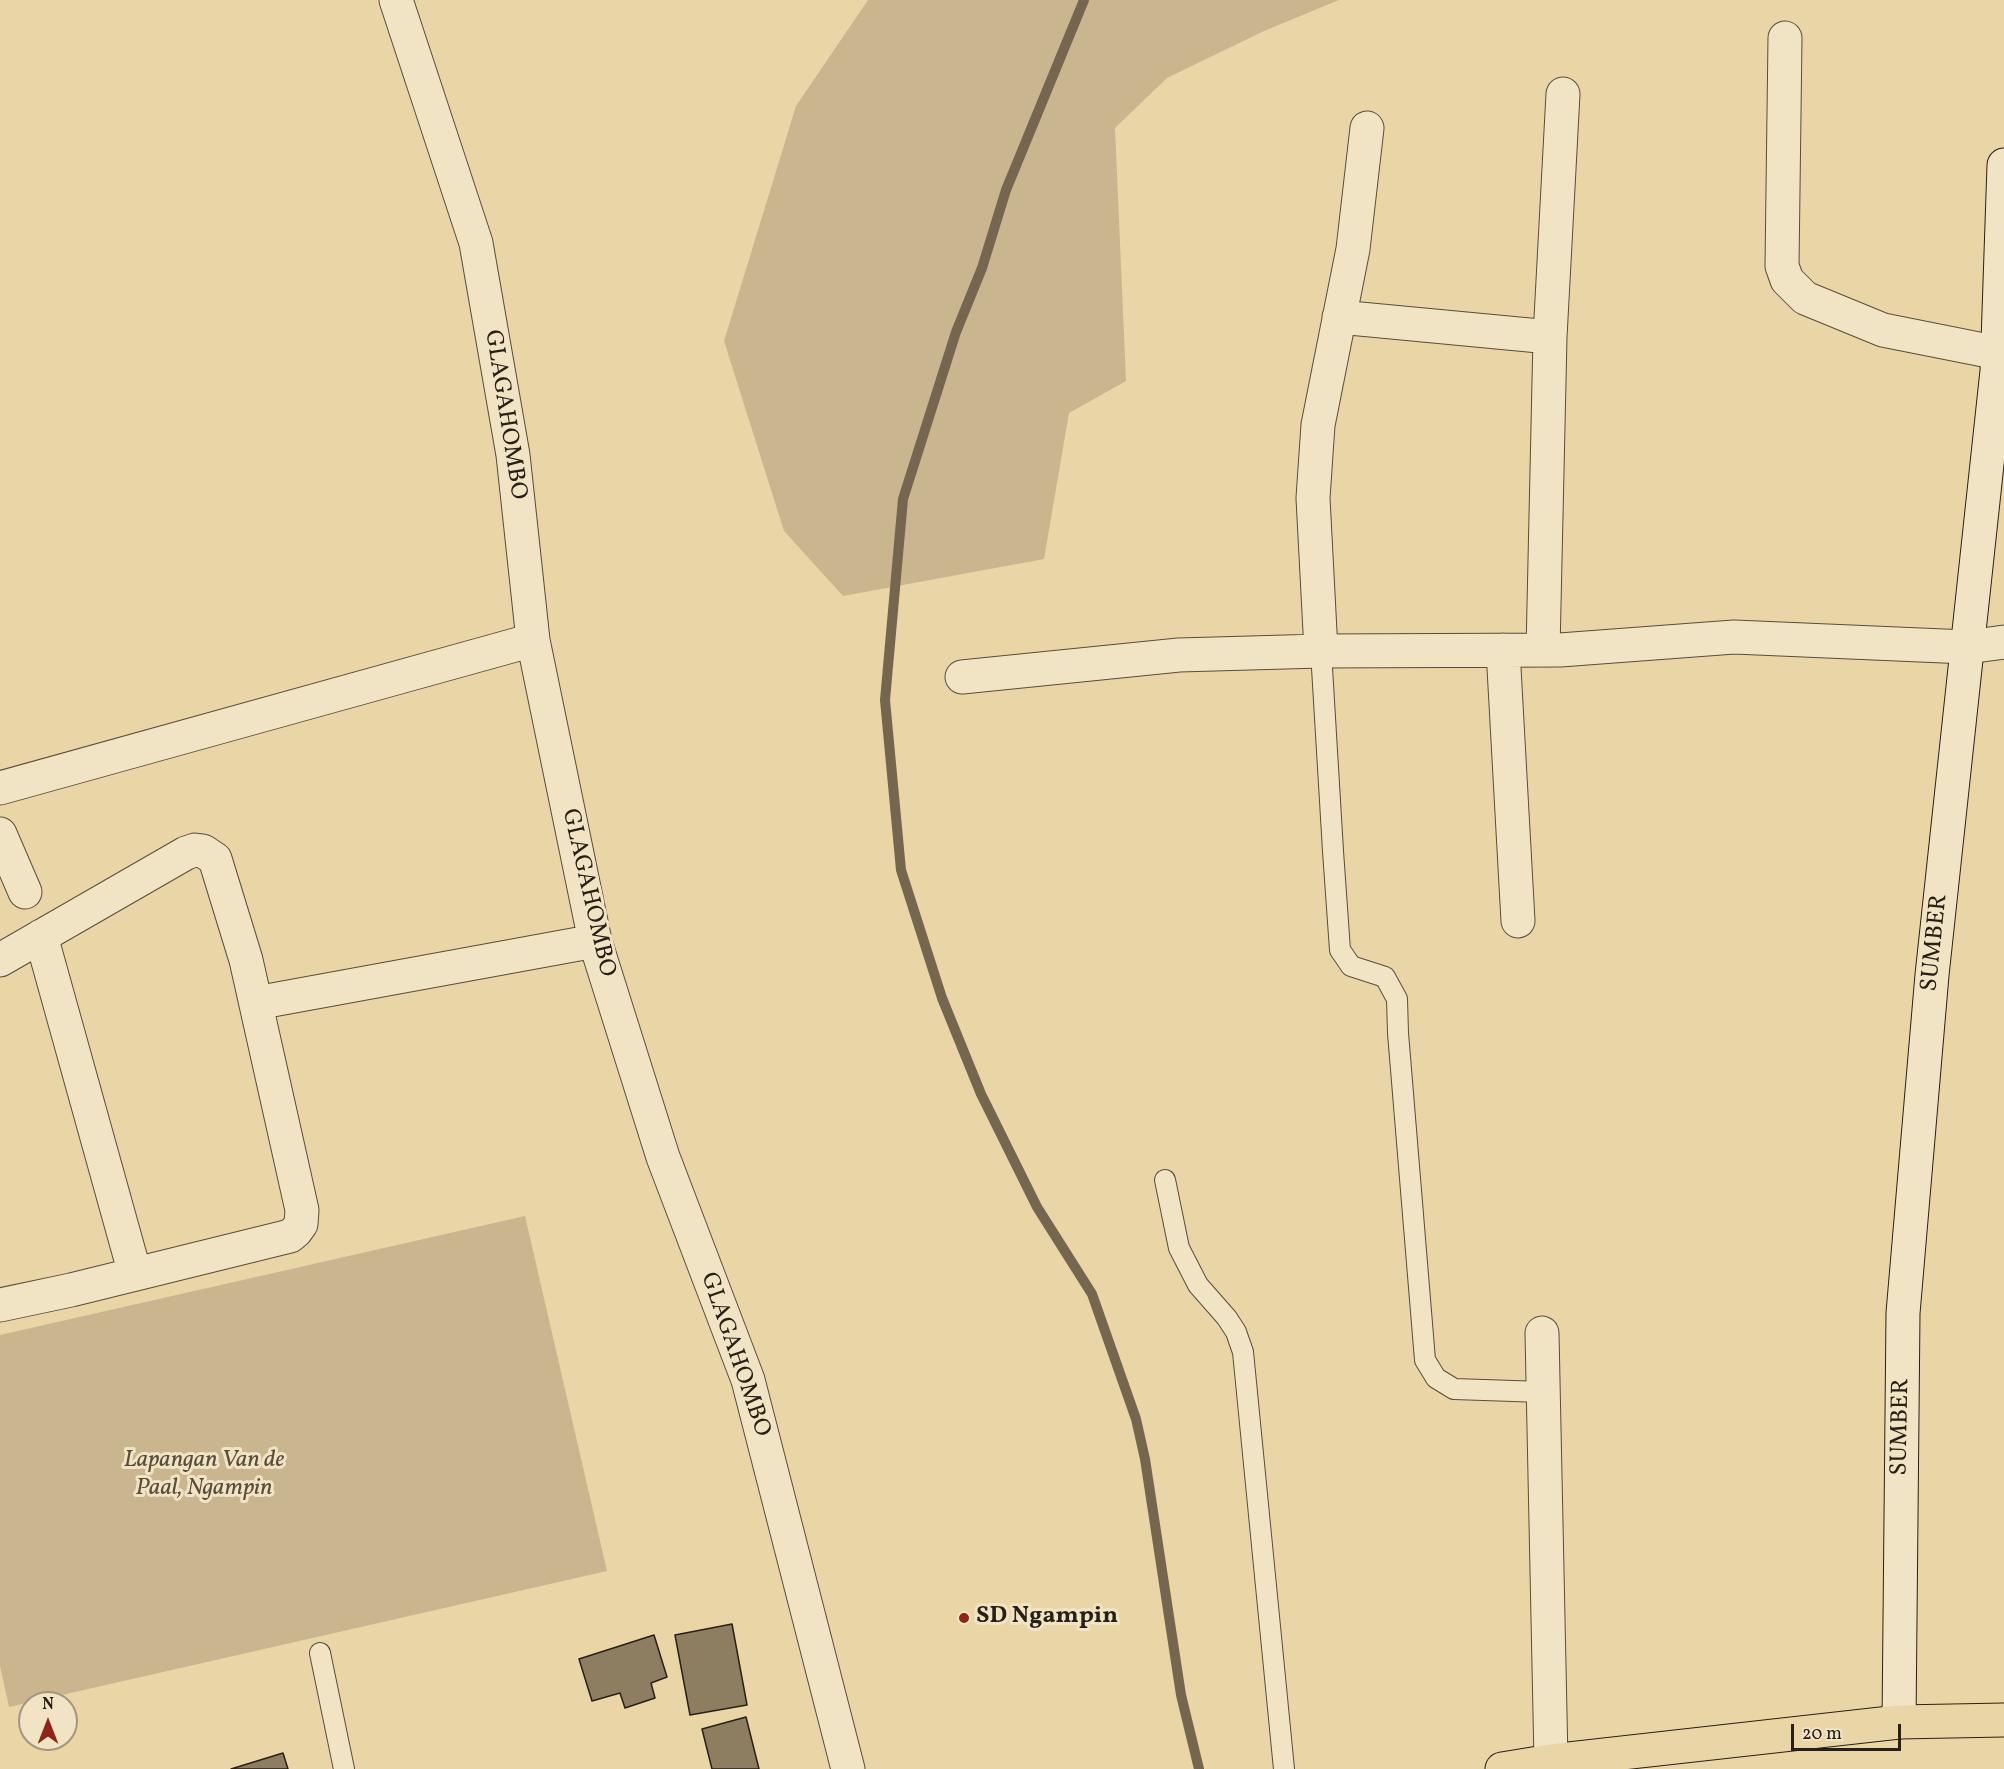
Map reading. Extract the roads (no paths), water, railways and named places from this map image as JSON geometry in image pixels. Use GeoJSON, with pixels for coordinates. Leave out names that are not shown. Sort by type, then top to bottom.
{"type":"FeatureCollection","features":[{"type":"Feature","properties":{"kind":"main road"},"geometry":{"type":"LineString","coordinates":[[1502,1769],[1551,1761],[1899,1722],[2004,1720]]}},
{"type":"Feature","properties":{"kind":"street","name":"GLAGAHOMBO"},"geometry":{"type":"LineString","coordinates":[[396,0],[476,243],[513,455],[533,640],[595,941],[663,1158],[748,1380],[848,1769]]}},
{"type":"Feature","properties":{"kind":"street"},"geometry":{"type":"LineString","coordinates":[[1785,38],[1782,266],[1787,280],[1805,298],[1883,330],[2001,354]]}},
{"type":"Feature","properties":{"kind":"street"},"geometry":{"type":"LineString","coordinates":[[1543,650],[1550,337],[1563,94]]}},
{"type":"Feature","properties":{"kind":"street"},"geometry":{"type":"LineString","coordinates":[[1321,651],[1312,498],[1318,425],[1353,249],[1367,128]]}},
{"type":"Feature","properties":{"kind":"street","name":"SUMBER"},"geometry":{"type":"LineString","coordinates":[[1899,1722],[1903,1313],[1932,975],[2001,354],[2004,165]]}},
{"type":"Feature","properties":{"kind":"street"},"geometry":{"type":"LineString","coordinates":[[1339,317],[1550,337]]}},
{"type":"Feature","properties":{"kind":"street"},"geometry":{"type":"LineString","coordinates":[[962,677],[1179,655],[1321,651],[1543,650],[1734,637],[1967,647],[2004,642]]}},
{"type":"Feature","properties":{"kind":"street"},"geometry":{"type":"LineString","coordinates":[[0,788],[533,640]]}},
{"type":"Feature","properties":{"kind":"street"},"geometry":{"type":"LineString","coordinates":[[1503,650],[1518,921]]}},
{"type":"Feature","properties":{"kind":"street"},"geometry":{"type":"LineString","coordinates":[[0,834],[25,892]]}},
{"type":"Feature","properties":{"kind":"street"},"geometry":{"type":"LineString","coordinates":[[0,960],[186,853],[195,850],[203,851],[215,859],[246,960],[302,1210],[300,1224],[290,1236],[0,1305]]}},
{"type":"Feature","properties":{"kind":"street"},"geometry":{"type":"LineString","coordinates":[[41,936],[135,1274]]}},
{"type":"Feature","properties":{"kind":"street"},"geometry":{"type":"LineString","coordinates":[[256,1003],[595,941]]}},
{"type":"Feature","properties":{"kind":"street"},"geometry":{"type":"LineString","coordinates":[[1542,1333],[1551,1761]]}},
{"type":"Feature","properties":{"kind":"lane"},"geometry":{"type":"LineString","coordinates":[[1321,651],[1340,950],[1351,966],[1385,977],[1397,999],[1425,1360],[1437,1378],[1454,1389],[1543,1392]]}},
{"type":"Feature","properties":{"kind":"lane"},"geometry":{"type":"LineString","coordinates":[[1165,1180],[1179,1248],[1198,1285],[1227,1318],[1236,1332],[1243,1352],[1284,1769]]}},
{"type":"Feature","properties":{"kind":"lane"},"geometry":{"type":"LineString","coordinates":[[320,1653],[344,1769]]}},
{"type":"Feature","properties":{"kind":"waterway"},"geometry":{"type":"LineString","coordinates":[[1084,0],[1006,190],[982,268],[956,332],[903,499],[885,700],[901,870],[942,998],[981,1094],[1037,1207],[1092,1294],[1136,1419],[1145,1459],[1181,1695],[1199,1769]]}},
{"type":"Feature","properties":{"kind":"place","name":"SD Ngampin"},"geometry":{"type":"Point","coordinates":[964,1618]}},
{"type":"Feature","properties":{"kind":"park label","name":"Lapangan Van de Paal, Ngampin"},"geometry":{"type":"Point","coordinates":[204,1476]}}]}
